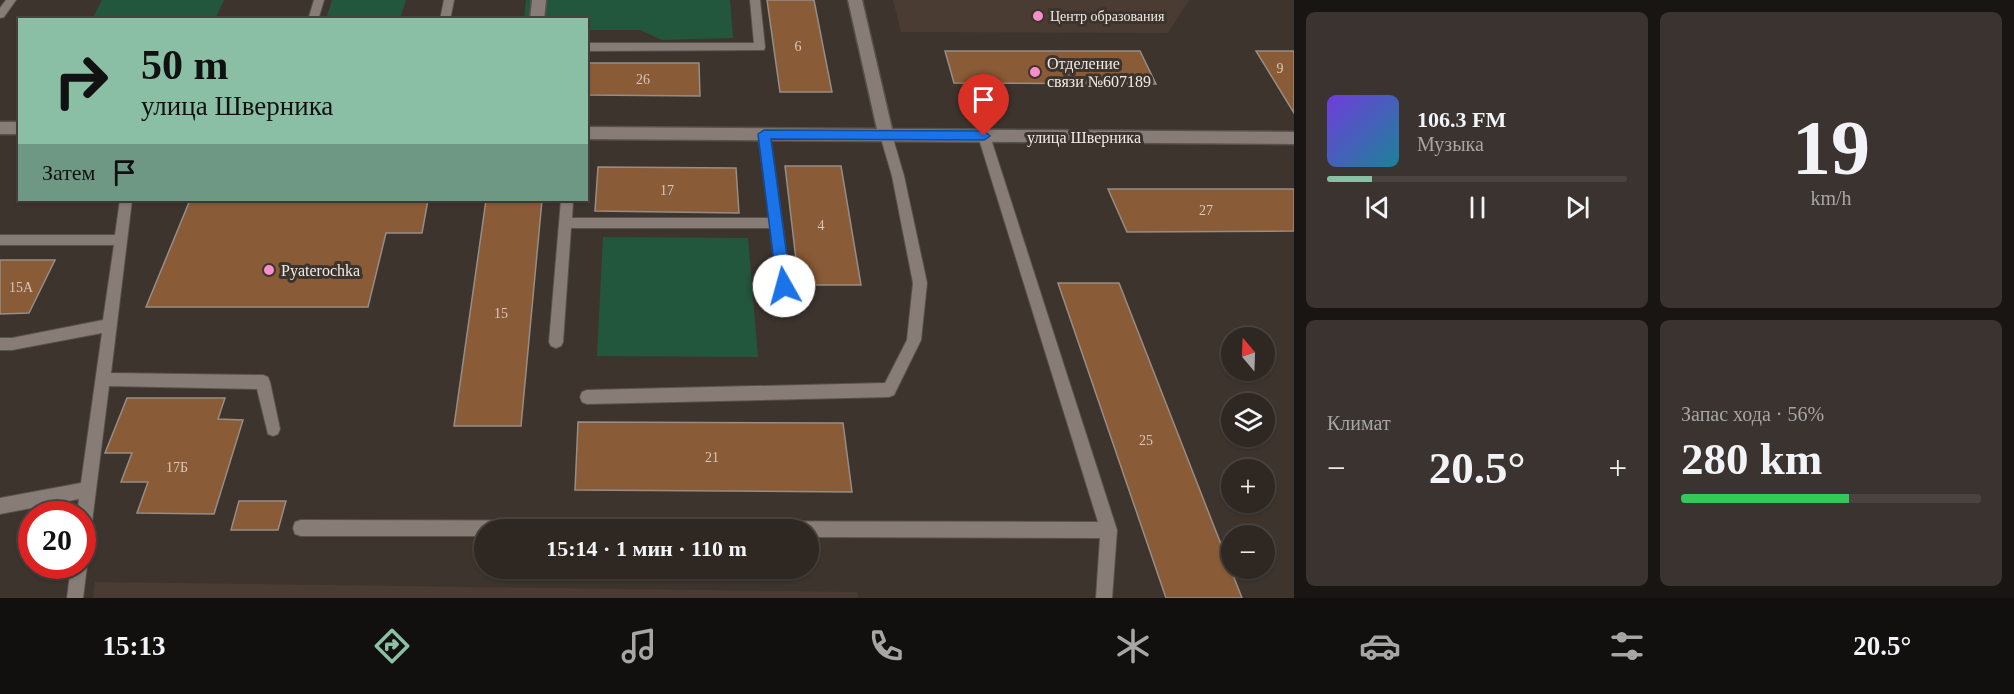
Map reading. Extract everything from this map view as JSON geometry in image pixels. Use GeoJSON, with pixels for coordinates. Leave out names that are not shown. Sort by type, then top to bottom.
{"type":"FeatureCollection","features":[{"type":"Feature","properties":{"kind":"street"},"geometry":{"type":"LineString","coordinates":[[537,18],[539,0]]}},
{"type":"Feature","properties":{"kind":"street"},"geometry":{"type":"LineString","coordinates":[[855,0],[886,135]]}},
{"type":"Feature","properties":{"kind":"street"},"geometry":{"type":"LineString","coordinates":[[0,128],[18,128]]}},
{"type":"Feature","properties":{"kind":"street","name":"улица Шверника"},"geometry":{"type":"LineString","coordinates":[[588,133],[1294,138]]}},
{"type":"Feature","properties":{"kind":"lane"},"geometry":{"type":"LineString","coordinates":[[0,15],[11,0]]}},
{"type":"Feature","properties":{"kind":"lane"},"geometry":{"type":"LineString","coordinates":[[314,18],[320,0]]}},
{"type":"Feature","properties":{"kind":"lane"},"geometry":{"type":"LineString","coordinates":[[445,18],[449,0]]}},
{"type":"Feature","properties":{"kind":"lane"},"geometry":{"type":"LineString","coordinates":[[588,47],[760,47],[754,0]]}},
{"type":"Feature","properties":{"kind":"lane"},"geometry":{"type":"LineString","coordinates":[[764,134],[784,286]]}},
{"type":"Feature","properties":{"kind":"lane"},"geometry":{"type":"LineString","coordinates":[[587,397],[889,390],[914,340],[920,283],[898,176],[886,135]]}},
{"type":"Feature","properties":{"kind":"lane"},"geometry":{"type":"LineString","coordinates":[[984,136],[1109,530],[1104,598]]}},
{"type":"Feature","properties":{"kind":"lane"},"geometry":{"type":"LineString","coordinates":[[87,501],[126,201]]}},
{"type":"Feature","properties":{"kind":"lane"},"geometry":{"type":"LineString","coordinates":[[555,342],[567,201]]}},
{"type":"Feature","properties":{"kind":"lane"},"geometry":{"type":"LineString","coordinates":[[565,223],[776,223]]}},
{"type":"Feature","properties":{"kind":"lane"},"geometry":{"type":"LineString","coordinates":[[0,240],[121,240]]}},
{"type":"Feature","properties":{"kind":"lane"},"geometry":{"type":"LineString","coordinates":[[0,344],[12,344],[110,325]]}},
{"type":"Feature","properties":{"kind":"lane"},"geometry":{"type":"LineString","coordinates":[[103,379],[263,382],[273,429]]}},
{"type":"Feature","properties":{"kind":"lane"},"geometry":{"type":"LineString","coordinates":[[0,506],[89,489]]}},
{"type":"Feature","properties":{"kind":"lane"},"geometry":{"type":"LineString","coordinates":[[301,528],[1109,530]]}},
{"type":"Feature","properties":{"kind":"lane"},"geometry":{"type":"LineString","coordinates":[[75,598],[77,579]]}},
{"type":"Feature","properties":{"kind":"shaded area","name":"Центр образования"},"geometry":{"type":"Polygon","coordinates":[[[893,0],[1189,0],[1168,33],[901,32],[893,0]]]}},
{"type":"Feature","properties":{"kind":"shaded area"},"geometry":{"type":"Polygon","coordinates":[[[95,582],[857,592],[858,598],[93,598],[95,582]]]}},
{"type":"Feature","properties":{"kind":"green space"},"geometry":{"type":"Polygon","coordinates":[[[102,0],[224,0],[215,18],[93,18],[102,0]]]}},
{"type":"Feature","properties":{"kind":"green space"},"geometry":{"type":"Polygon","coordinates":[[[332,0],[406,0],[400,18],[326,18],[332,0]]]}},
{"type":"Feature","properties":{"kind":"green space"},"geometry":{"type":"Polygon","coordinates":[[[526,0],[730,0],[733,38],[662,40],[640,30],[588,30],[588,18],[524,18],[526,0]]]}},
{"type":"Feature","properties":{"kind":"green space"},"geometry":{"type":"Polygon","coordinates":[[[603,237],[748,238],[758,357],[597,356],[603,237]]]}},
{"type":"Feature","properties":{"kind":"building"},"geometry":{"type":"Polygon","coordinates":[[[767,0],[814,0],[832,92],[780,92],[767,0]]]}},
{"type":"Feature","properties":{"kind":"building"},"geometry":{"type":"Polygon","coordinates":[[[945,51],[1140,51],[1156,84],[954,83],[945,51]]]}},
{"type":"Feature","properties":{"kind":"building"},"geometry":{"type":"Polygon","coordinates":[[[1256,51],[1294,51],[1294,113],[1256,51]]]}},
{"type":"Feature","properties":{"kind":"building"},"geometry":{"type":"Polygon","coordinates":[[[588,63],[699,63],[700,96],[588,95],[588,63]]]}},
{"type":"Feature","properties":{"kind":"building"},"geometry":{"type":"Polygon","coordinates":[[[785,166],[841,166],[861,285],[799,285],[785,166]]]}},
{"type":"Feature","properties":{"kind":"building"},"geometry":{"type":"Polygon","coordinates":[[[598,167],[736,168],[739,213],[595,211],[598,167]]]}},
{"type":"Feature","properties":{"kind":"building"},"geometry":{"type":"Polygon","coordinates":[[[1108,189],[1294,189],[1294,231],[1127,232],[1108,189]]]}},
{"type":"Feature","properties":{"kind":"building","name":"Pyaterochka"},"geometry":{"type":"Polygon","coordinates":[[[190,201],[428,201],[422,233],[386,233],[368,307],[146,307],[190,201]]]}},
{"type":"Feature","properties":{"kind":"building"},"geometry":{"type":"Polygon","coordinates":[[[486,201],[542,201],[521,426],[454,426],[486,201]]]}},
{"type":"Feature","properties":{"kind":"building"},"geometry":{"type":"Polygon","coordinates":[[[0,260],[55,260],[29,313],[0,314],[0,260]]]}},
{"type":"Feature","properties":{"kind":"building"},"geometry":{"type":"Polygon","coordinates":[[[1058,283],[1119,283],[1221,544],[1221,579],[1235,579],[1242,598],[1166,598],[1058,283]]]}},
{"type":"Feature","properties":{"kind":"building"},"geometry":{"type":"Polygon","coordinates":[[[127,398],[225,398],[218,419],[243,420],[214,514],[137,513],[148,482],[121,482],[132,453],[105,453],[127,398]]]}},
{"type":"Feature","properties":{"kind":"building"},"geometry":{"type":"Polygon","coordinates":[[[578,422],[843,423],[852,492],[575,490],[578,422]]]}},
{"type":"Feature","properties":{"kind":"building"},"geometry":{"type":"Polygon","coordinates":[[[239,501],[286,501],[278,530],[231,530],[239,501]]]}},
{"type":"Feature","properties":{"kind":"place","name":"Центр образования"},"geometry":{"type":"Point","coordinates":[1038,16]}},
{"type":"Feature","properties":{"kind":"place","name":"Отделение связи №607189"},"geometry":{"type":"Point","coordinates":[1035,72]}},
{"type":"Feature","properties":{"kind":"place","name":"Pyaterochka"},"geometry":{"type":"Point","coordinates":[269,270]}},
{"type":"Feature","properties":{"kind":"route"},"geometry":{"type":"LineString","coordinates":[[784,286],[764,134],[984,136]]}}]}
